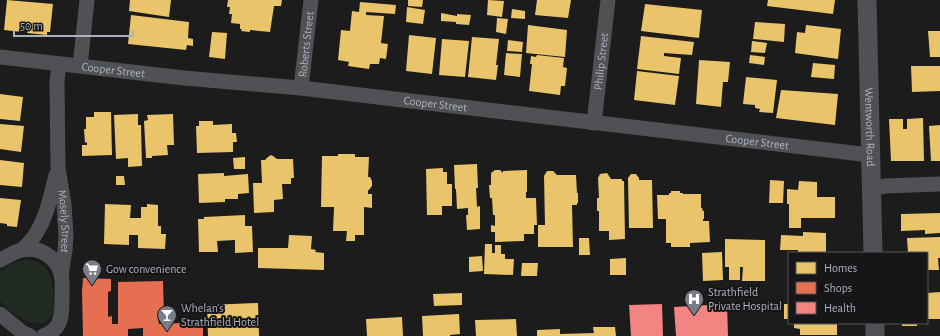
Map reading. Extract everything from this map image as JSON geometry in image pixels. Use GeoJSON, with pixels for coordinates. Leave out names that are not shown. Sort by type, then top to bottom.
{"type":"FeatureCollection","features":[{"type":"Feature","properties":{"kind":"street"},"geometry":{"type":"LineString","coordinates":[[80,66],[87,0]]}},
{"type":"Feature","properties":{"kind":"street","name":"Roberts Street"},"geometry":{"type":"LineString","coordinates":[[301,88],[311,0]]}},
{"type":"Feature","properties":{"kind":"street","name":"Philip Street"},"geometry":{"type":"LineString","coordinates":[[594,123],[608,0]]}},
{"type":"Feature","properties":{"kind":"street","name":"Wentworth Road"},"geometry":{"type":"LineString","coordinates":[[867,0],[873,252]]}},
{"type":"Feature","properties":{"kind":"street","name":"Cooper Street"},"geometry":{"type":"LineString","coordinates":[[0,57],[184,78],[301,88],[870,155]]}},
{"type":"Feature","properties":{"kind":"street","name":"Mosely Street"},"geometry":{"type":"LineString","coordinates":[[59,64],[57,82],[58,168],[64,204],[66,236],[61,275],[62,311],[59,330]]}},
{"type":"Feature","properties":{"kind":"street","name":"Mosely Street"},"geometry":{"type":"LineString","coordinates":[[23,250],[34,236],[43,220],[58,168]]}},
{"type":"Feature","properties":{"kind":"street"},"geometry":{"type":"LineString","coordinates":[[871,188],[940,184]]}},
{"type":"Feature","properties":{"kind":"street"},"geometry":{"type":"LineString","coordinates":[[0,260],[23,250],[44,252],[56,262],[61,275]]}},
{"type":"Feature","properties":{"kind":"street"},"geometry":{"type":"LineString","coordinates":[[0,314],[30,336]]}},
{"type":"Feature","properties":{"kind":"street"},"geometry":{"type":"LineString","coordinates":[[875,324],[875,336]]}},
{"type":"Feature","properties":{"kind":"street"},"geometry":{"type":"LineString","coordinates":[[43,336],[49,334],[55,329],[59,330]]}},
{"type":"Feature","properties":{"kind":"shaded area"},"geometry":{"type":"Polygon","coordinates":[[[26,259],[41,264],[47,270],[51,278],[54,309],[49,319],[43,323],[36,324],[22,319],[9,310],[0,301],[0,272],[11,264],[26,259]]]}},
{"type":"Feature","properties":{"kind":"building: Homes"},"geometry":{"type":"Polygon","coordinates":[[[7,0],[53,4],[50,32],[47,32],[47,35],[27,33],[28,30],[23,29],[22,32],[4,30],[7,0]]]}},
{"type":"Feature","properties":{"kind":"building: Homes"},"geometry":{"type":"Polygon","coordinates":[[[130,0],[171,0],[169,17],[129,11],[130,0]]]}},
{"type":"Feature","properties":{"kind":"building: Homes"},"geometry":{"type":"Polygon","coordinates":[[[228,0],[282,0],[281,6],[274,6],[270,32],[250,30],[250,32],[241,31],[242,29],[240,29],[240,24],[231,23],[232,14],[229,14],[230,7],[227,7],[228,0]]]}},
{"type":"Feature","properties":{"kind":"building: Homes"},"geometry":{"type":"Polygon","coordinates":[[[408,0],[423,0],[422,7],[408,6],[408,0]]]}},
{"type":"Feature","properties":{"kind":"building: Homes"},"geometry":{"type":"Polygon","coordinates":[[[488,0],[504,1],[502,17],[487,15],[488,0]]]}},
{"type":"Feature","properties":{"kind":"building: Homes"},"geometry":{"type":"Polygon","coordinates":[[[537,0],[571,0],[568,18],[535,15],[537,0]]]}},
{"type":"Feature","properties":{"kind":"building: Homes"},"geometry":{"type":"Polygon","coordinates":[[[768,0],[835,0],[833,14],[767,6],[768,0]]]}},
{"type":"Feature","properties":{"kind":"building: Homes"},"geometry":{"type":"Polygon","coordinates":[[[360,2],[396,5],[395,14],[366,12],[366,15],[384,16],[381,43],[388,44],[386,59],[380,58],[379,64],[370,64],[369,69],[348,66],[349,62],[338,60],[341,30],[350,31],[352,11],[359,12],[360,2]]]}},
{"type":"Feature","properties":{"kind":"building: Homes"},"geometry":{"type":"Polygon","coordinates":[[[645,4],[702,10],[699,38],[641,31],[645,4]]]}},
{"type":"Feature","properties":{"kind":"building: Homes"},"geometry":{"type":"Polygon","coordinates":[[[407,7],[425,10],[423,24],[406,22],[407,7]]]}},
{"type":"Feature","properties":{"kind":"building: Homes"},"geometry":{"type":"Polygon","coordinates":[[[512,9],[525,11],[525,19],[511,18],[512,9]]]}},
{"type":"Feature","properties":{"kind":"building: Homes"},"geometry":{"type":"Polygon","coordinates":[[[441,13],[457,16],[457,14],[471,15],[469,25],[441,21],[441,13]]]}},
{"type":"Feature","properties":{"kind":"building: Homes"},"geometry":{"type":"Polygon","coordinates":[[[131,15],[189,22],[188,38],[193,39],[193,46],[187,45],[186,50],[128,44],[131,15]]]}},
{"type":"Feature","properties":{"kind":"building: Homes"},"geometry":{"type":"Polygon","coordinates":[[[497,18],[508,19],[506,34],[496,32],[497,18]]]}},
{"type":"Feature","properties":{"kind":"building: Homes"},"geometry":{"type":"Polygon","coordinates":[[[755,22],[785,24],[784,42],[753,39],[755,22]]]}},
{"type":"Feature","properties":{"kind":"building: Homes"},"geometry":{"type":"Polygon","coordinates":[[[528,25],[567,30],[565,57],[526,53],[528,25]]]}},
{"type":"Feature","properties":{"kind":"building: Homes"},"geometry":{"type":"Polygon","coordinates":[[[806,25],[841,29],[838,59],[795,53],[797,32],[805,33],[806,25]]]}},
{"type":"Feature","properties":{"kind":"building: Homes"},"geometry":{"type":"Polygon","coordinates":[[[928,31],[940,31],[940,57],[930,57],[928,31]]]}},
{"type":"Feature","properties":{"kind":"building: Homes"},"geometry":{"type":"Polygon","coordinates":[[[212,32],[227,33],[225,59],[209,57],[212,32]]]}},
{"type":"Feature","properties":{"kind":"building: Homes"},"geometry":{"type":"Polygon","coordinates":[[[409,35],[436,38],[432,74],[406,71],[409,35]]]}},
{"type":"Feature","properties":{"kind":"building: Homes"},"geometry":{"type":"Polygon","coordinates":[[[641,36],[694,42],[692,55],[664,53],[664,56],[681,58],[679,74],[637,69],[641,36]]]}},
{"type":"Feature","properties":{"kind":"building: Homes"},"geometry":{"type":"Polygon","coordinates":[[[472,37],[499,39],[496,80],[468,77],[472,37]]]}},
{"type":"Feature","properties":{"kind":"building: Homes"},"geometry":{"type":"Polygon","coordinates":[[[442,39],[469,41],[465,77],[439,75],[442,39]]]}},
{"type":"Feature","properties":{"kind":"building: Homes"},"geometry":{"type":"Polygon","coordinates":[[[508,40],[523,42],[522,52],[507,51],[508,40]]]}},
{"type":"Feature","properties":{"kind":"building: Homes"},"geometry":{"type":"Polygon","coordinates":[[[752,41],[767,43],[765,53],[751,52],[752,41]]]}},
{"type":"Feature","properties":{"kind":"building: Homes"},"geometry":{"type":"Polygon","coordinates":[[[506,53],[522,54],[520,77],[504,75],[506,53]]]}},
{"type":"Feature","properties":{"kind":"building: Homes"},"geometry":{"type":"Polygon","coordinates":[[[537,55],[564,58],[563,67],[567,68],[565,86],[561,86],[560,95],[529,91],[532,64],[530,64],[531,56],[536,57],[537,55]]]}},
{"type":"Feature","properties":{"kind":"building: Homes"},"geometry":{"type":"Polygon","coordinates":[[[750,55],[765,57],[764,65],[749,63],[750,55]]]}},
{"type":"Feature","properties":{"kind":"building: Homes"},"geometry":{"type":"Polygon","coordinates":[[[699,60],[730,62],[728,82],[723,82],[721,107],[696,104],[699,60]]]}},
{"type":"Feature","properties":{"kind":"building: Homes"},"geometry":{"type":"Polygon","coordinates":[[[813,63],[835,65],[834,79],[811,77],[813,63]]]}},
{"type":"Feature","properties":{"kind":"building: Homes"},"geometry":{"type":"Polygon","coordinates":[[[911,66],[940,66],[940,91],[912,92],[911,66]]]}},
{"type":"Feature","properties":{"kind":"building: Homes"},"geometry":{"type":"Polygon","coordinates":[[[637,71],[679,76],[675,105],[634,100],[637,71]]]}},
{"type":"Feature","properties":{"kind":"building: Homes"},"geometry":{"type":"Polygon","coordinates":[[[746,77],[777,80],[773,113],[759,112],[760,109],[755,108],[755,105],[743,104],[746,77]]]}},
{"type":"Feature","properties":{"kind":"building: Homes"},"geometry":{"type":"Polygon","coordinates":[[[781,90],[838,94],[835,125],[776,118],[781,90]]]}},
{"type":"Feature","properties":{"kind":"building: Homes"},"geometry":{"type":"Polygon","coordinates":[[[0,94],[23,97],[20,121],[0,119],[0,94]]]}},
{"type":"Feature","properties":{"kind":"building: Homes"},"geometry":{"type":"Polygon","coordinates":[[[94,112],[111,112],[112,155],[82,156],[82,145],[87,145],[87,142],[85,143],[84,129],[86,129],[86,117],[94,117],[94,112]]]}},
{"type":"Feature","properties":{"kind":"building: Homes"},"geometry":{"type":"Polygon","coordinates":[[[138,114],[138,125],[141,125],[142,166],[128,167],[128,158],[116,159],[114,115],[138,114]]]}},
{"type":"Feature","properties":{"kind":"building: Homes"},"geometry":{"type":"Polygon","coordinates":[[[173,114],[174,145],[167,145],[168,155],[146,158],[144,121],[148,120],[147,115],[173,114]]]}},
{"type":"Feature","properties":{"kind":"building: Homes"},"geometry":{"type":"Polygon","coordinates":[[[923,118],[924,161],[891,161],[889,119],[903,119],[903,129],[907,129],[907,119],[923,118]]]}},
{"type":"Feature","properties":{"kind":"building: Homes"},"geometry":{"type":"Polygon","coordinates":[[[199,121],[213,121],[213,125],[232,124],[232,133],[236,133],[237,142],[233,142],[233,152],[197,153],[196,126],[199,126],[199,121]]]}},
{"type":"Feature","properties":{"kind":"building: Homes"},"geometry":{"type":"Polygon","coordinates":[[[0,124],[24,126],[21,152],[0,149],[0,124]]]}},
{"type":"Feature","properties":{"kind":"building: Homes"},"geometry":{"type":"Polygon","coordinates":[[[940,125],[940,161],[931,161],[929,126],[940,125]]]}},
{"type":"Feature","properties":{"kind":"building: Homes"},"geometry":{"type":"Polygon","coordinates":[[[338,154],[355,154],[355,157],[369,157],[368,177],[370,177],[372,181],[372,186],[368,190],[368,194],[372,194],[372,208],[364,207],[364,235],[355,235],[355,241],[346,241],[347,231],[333,231],[334,207],[321,207],[322,156],[338,156],[338,154]]]}},
{"type":"Feature","properties":{"kind":"building: Homes"},"geometry":{"type":"Polygon","coordinates":[[[271,155],[277,159],[293,159],[294,178],[291,178],[291,184],[282,184],[283,199],[274,200],[274,212],[254,213],[253,183],[262,183],[261,160],[265,160],[271,155]]]}},
{"type":"Feature","properties":{"kind":"building: Homes"},"geometry":{"type":"Polygon","coordinates":[[[245,157],[245,169],[234,169],[233,158],[245,157]]]}},
{"type":"Feature","properties":{"kind":"building: Homes"},"geometry":{"type":"Polygon","coordinates":[[[0,160],[24,163],[22,187],[0,185],[0,160]]]}},
{"type":"Feature","properties":{"kind":"building: Homes"},"geometry":{"type":"Polygon","coordinates":[[[477,164],[478,188],[476,188],[477,207],[480,206],[480,229],[467,230],[466,215],[468,215],[468,208],[457,209],[454,165],[477,164]]]}},
{"type":"Feature","properties":{"kind":"building: Homes"},"geometry":{"type":"Polygon","coordinates":[[[443,168],[443,172],[447,172],[447,184],[452,184],[452,206],[442,206],[442,215],[427,215],[426,169],[443,168]]]}},
{"type":"Feature","properties":{"kind":"building: Homes"},"geometry":{"type":"Polygon","coordinates":[[[495,170],[500,170],[503,173],[503,171],[527,170],[526,198],[536,198],[537,225],[534,225],[534,234],[524,234],[524,241],[495,242],[495,232],[491,232],[491,225],[495,226],[495,215],[493,215],[492,198],[490,198],[489,185],[491,185],[491,173],[495,170]]]}},
{"type":"Feature","properties":{"kind":"building: Homes"},"geometry":{"type":"Polygon","coordinates":[[[547,171],[553,171],[557,175],[576,175],[578,203],[577,205],[572,205],[573,247],[538,247],[538,225],[545,225],[544,176],[547,171]]]}},
{"type":"Feature","properties":{"kind":"building: Homes"},"geometry":{"type":"Polygon","coordinates":[[[224,173],[224,176],[248,174],[249,193],[238,194],[238,199],[225,199],[225,202],[199,203],[198,174],[224,173]]]}},
{"type":"Feature","properties":{"kind":"building: Homes"},"geometry":{"type":"Polygon","coordinates":[[[607,173],[611,179],[622,179],[622,181],[624,181],[625,239],[609,240],[609,231],[599,231],[599,211],[597,211],[597,198],[599,198],[598,178],[600,174],[607,173]]]}},
{"type":"Feature","properties":{"kind":"building: Homes"},"geometry":{"type":"Polygon","coordinates":[[[631,174],[636,174],[639,180],[652,180],[653,228],[629,228],[628,178],[631,174]]]}},
{"type":"Feature","properties":{"kind":"building: Homes"},"geometry":{"type":"Polygon","coordinates":[[[116,176],[124,176],[125,185],[116,185],[116,176]]]}},
{"type":"Feature","properties":{"kind":"building: Homes"},"geometry":{"type":"Polygon","coordinates":[[[770,180],[784,181],[783,203],[769,203],[770,180]]]}},
{"type":"Feature","properties":{"kind":"building: Homes"},"geometry":{"type":"Polygon","coordinates":[[[799,181],[817,182],[817,197],[835,197],[835,218],[801,218],[801,228],[789,228],[789,204],[787,204],[787,189],[798,190],[799,181]]]}},
{"type":"Feature","properties":{"kind":"building: Homes"},"geometry":{"type":"Polygon","coordinates":[[[671,191],[680,191],[680,193],[683,194],[701,194],[701,208],[704,211],[703,221],[709,221],[710,242],[690,243],[690,247],[671,247],[671,243],[666,243],[666,219],[658,219],[657,195],[669,195],[671,191]]]}},
{"type":"Feature","properties":{"kind":"building: Homes"},"geometry":{"type":"Polygon","coordinates":[[[0,198],[21,200],[17,227],[7,226],[7,224],[0,223],[0,198]]]}},
{"type":"Feature","properties":{"kind":"building: Homes"},"geometry":{"type":"Polygon","coordinates":[[[105,204],[131,205],[130,218],[141,218],[141,207],[147,207],[147,204],[158,205],[158,226],[161,226],[161,234],[166,234],[165,249],[138,248],[138,235],[129,235],[129,245],[104,244],[105,204]]]}},
{"type":"Feature","properties":{"kind":"building: Homes"},"geometry":{"type":"Polygon","coordinates":[[[940,213],[940,233],[925,234],[925,230],[901,231],[901,214],[940,213]]]}},
{"type":"Feature","properties":{"kind":"building: Homes"},"geometry":{"type":"Polygon","coordinates":[[[245,215],[245,226],[252,226],[253,252],[235,253],[235,240],[217,241],[218,252],[199,252],[198,219],[204,219],[204,217],[245,215]]]}},
{"type":"Feature","properties":{"kind":"building: Homes"},"geometry":{"type":"Polygon","coordinates":[[[803,232],[826,233],[826,252],[798,252],[798,250],[780,250],[781,235],[803,236],[803,232]]]}},
{"type":"Feature","properties":{"kind":"building: Homes"},"geometry":{"type":"Polygon","coordinates":[[[289,235],[312,236],[311,249],[316,250],[315,252],[324,253],[324,270],[258,268],[258,248],[288,248],[289,235]]]}},
{"type":"Feature","properties":{"kind":"building: Homes"},"geometry":{"type":"Polygon","coordinates":[[[940,237],[940,258],[938,258],[939,270],[928,270],[928,252],[908,252],[907,238],[940,237]]]}},
{"type":"Feature","properties":{"kind":"building: Homes"},"geometry":{"type":"Polygon","coordinates":[[[579,238],[589,238],[590,255],[579,255],[579,238]]]}},
{"type":"Feature","properties":{"kind":"building: Homes"},"geometry":{"type":"Polygon","coordinates":[[[725,239],[765,240],[765,281],[742,281],[743,267],[740,267],[740,280],[729,280],[729,267],[725,267],[725,239]]]}},
{"type":"Feature","properties":{"kind":"building: Homes"},"geometry":{"type":"Polygon","coordinates":[[[485,244],[492,244],[492,253],[495,253],[495,245],[501,245],[501,254],[505,254],[505,259],[514,259],[513,275],[484,274],[485,244]]]}},
{"type":"Feature","properties":{"kind":"building: Homes"},"geometry":{"type":"Polygon","coordinates":[[[722,252],[723,280],[703,281],[702,253],[722,252]]]}},
{"type":"Feature","properties":{"kind":"building: Homes"},"geometry":{"type":"Polygon","coordinates":[[[482,256],[483,271],[469,272],[469,257],[482,256]]]}},
{"type":"Feature","properties":{"kind":"building: Homes"},"geometry":{"type":"Polygon","coordinates":[[[626,258],[626,275],[610,275],[610,259],[626,258]]]}},
{"type":"Feature","properties":{"kind":"building: Homes"},"geometry":{"type":"Polygon","coordinates":[[[522,263],[538,263],[537,276],[521,276],[522,263]]]}},
{"type":"Feature","properties":{"kind":"building: Homes"},"geometry":{"type":"Polygon","coordinates":[[[940,292],[940,319],[928,319],[928,293],[940,292]]]}},
{"type":"Feature","properties":{"kind":"building: Homes"},"geometry":{"type":"Polygon","coordinates":[[[462,293],[462,305],[434,306],[433,294],[462,293]]]}},
{"type":"Feature","properties":{"kind":"building: Homes"},"geometry":{"type":"Polygon","coordinates":[[[258,303],[259,336],[208,336],[207,305],[258,303]]]}},
{"type":"Feature","properties":{"kind":"building: Homes"},"geometry":{"type":"Polygon","coordinates":[[[784,304],[788,304],[788,319],[784,319],[784,304]]]}},
{"type":"Feature","properties":{"kind":"building: Homes"},"geometry":{"type":"Polygon","coordinates":[[[459,314],[460,334],[450,336],[423,336],[422,316],[459,314]]]}},
{"type":"Feature","properties":{"kind":"building: Homes"},"geometry":{"type":"Polygon","coordinates":[[[402,317],[403,336],[367,336],[366,319],[402,317]]]}},
{"type":"Feature","properties":{"kind":"building: Homes"},"geometry":{"type":"Polygon","coordinates":[[[516,319],[517,336],[476,336],[475,320],[516,319]]]}},
{"type":"Feature","properties":{"kind":"building: Homes"},"geometry":{"type":"Polygon","coordinates":[[[794,324],[837,324],[837,335],[800,335],[800,329],[794,328],[794,324]]]}},
{"type":"Feature","properties":{"kind":"building: Homes"},"geometry":{"type":"Polygon","coordinates":[[[902,324],[917,324],[917,326],[902,326],[902,324]]]}},
{"type":"Feature","properties":{"kind":"building: Homes"},"geometry":{"type":"Polygon","coordinates":[[[593,327],[615,327],[616,336],[537,336],[537,330],[560,329],[560,334],[594,333],[593,327]]]}},
{"type":"Feature","properties":{"kind":"building: Shops"},"geometry":{"type":"Polygon","coordinates":[[[83,278],[111,279],[111,291],[108,292],[108,317],[112,316],[112,324],[118,324],[118,282],[163,281],[164,317],[158,318],[159,324],[203,322],[203,336],[143,336],[143,328],[128,329],[128,336],[83,336],[83,278]]]}},
{"type":"Feature","properties":{"kind":"building: Health"},"geometry":{"type":"Polygon","coordinates":[[[662,304],[663,336],[631,336],[629,305],[662,304]]]}},
{"type":"Feature","properties":{"kind":"building: Health"},"geometry":{"type":"Polygon","coordinates":[[[727,304],[728,336],[676,336],[674,307],[727,304]]]}},
{"type":"Feature","properties":{"kind":"place","name":"Gow convenience"},"geometry":{"type":"Point","coordinates":[92,286]}},
{"type":"Feature","properties":{"kind":"place","name":"Strathfield Private Hospital"},"geometry":{"type":"Point","coordinates":[694,316]}},
{"type":"Feature","properties":{"kind":"place","name":"Whelan's Strathfield Hotel"},"geometry":{"type":"Point","coordinates":[167,332]}}]}
